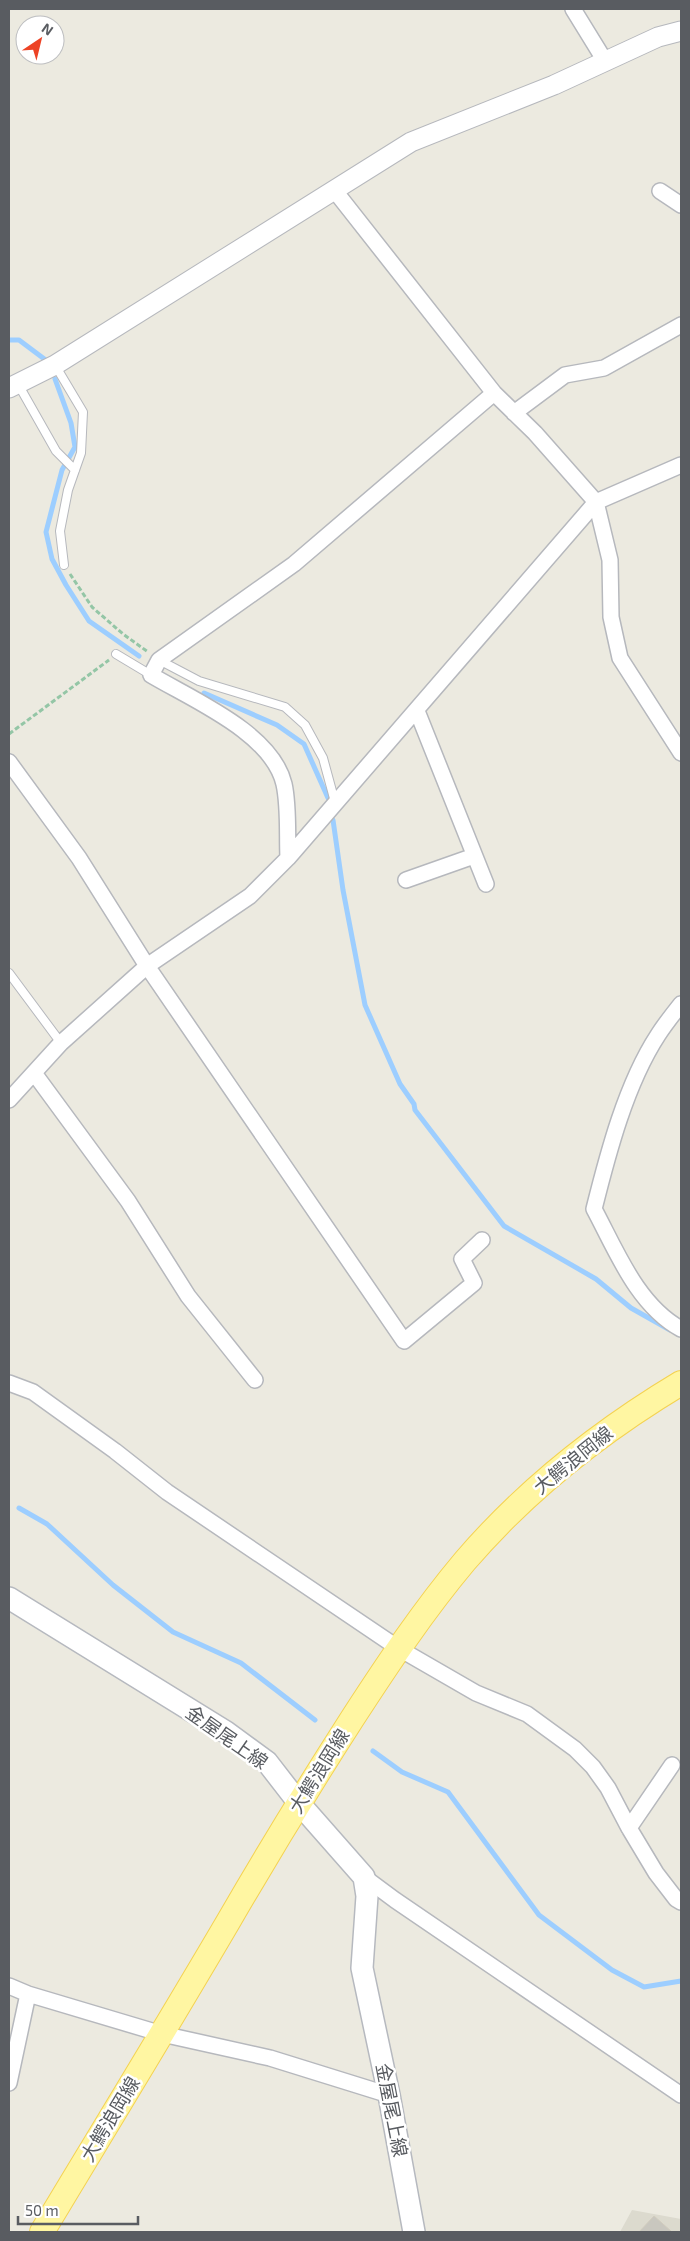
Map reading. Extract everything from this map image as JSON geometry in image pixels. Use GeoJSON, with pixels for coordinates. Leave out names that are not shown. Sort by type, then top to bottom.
{"type":"FeatureCollection","features":[{"type":"Feature","properties":{"kind":"main road","name":"大鰐浪岡線"},"geometry":{"type":"LineString","coordinates":[[42,2232],[162,2034],[298,1802],[398,1648],[466,1561],[534,1491],[605,1432],[681,1383]]}},
{"type":"Feature","properties":{"kind":"main road","name":"金屋尾上線"},"geometry":{"type":"LineString","coordinates":[[9,1598],[226,1732],[267,1762],[298,1802],[364,1876],[367,1896],[362,1968],[389,2095],[414,2232]]}},
{"type":"Feature","properties":{"kind":"street"},"geometry":{"type":"LineString","coordinates":[[573,9],[604,61]]}},
{"type":"Feature","properties":{"kind":"street"},"geometry":{"type":"LineString","coordinates":[[13,386],[56,365],[411,142],[554,85],[658,37],[681,31]]}},
{"type":"Feature","properties":{"kind":"street"},"geometry":{"type":"LineString","coordinates":[[335,191],[494,393],[596,502],[610,560],[611,617],[620,658],[681,753]]}},
{"type":"Feature","properties":{"kind":"street"},"geometry":{"type":"LineString","coordinates":[[660,191],[681,205]]}},
{"type":"Feature","properties":{"kind":"street"},"geometry":{"type":"LineString","coordinates":[[514,413],[565,375],[604,368],[681,325]]}},
{"type":"Feature","properties":{"kind":"street"},"geometry":{"type":"LineString","coordinates":[[288,858],[284,785],[276,762],[248,732],[151,675],[159,660],[294,564],[494,393]]}},
{"type":"Feature","properties":{"kind":"street"},"geometry":{"type":"LineString","coordinates":[[9,1100],[60,1043],[147,966],[250,896],[288,858],[417,712],[596,502],[681,465]]}},
{"type":"Feature","properties":{"kind":"street"},"geometry":{"type":"LineString","coordinates":[[417,712],[486,884]]}},
{"type":"Feature","properties":{"kind":"street"},"geometry":{"type":"LineString","coordinates":[[9,762],[79,858],[147,966],[404,1341],[474,1283],[462,1259],[482,1240]]}},
{"type":"Feature","properties":{"kind":"street"},"geometry":{"type":"LineString","coordinates":[[406,880],[474,856]]}},
{"type":"Feature","properties":{"kind":"street"},"geometry":{"type":"LineString","coordinates":[[681,1004],[658,1035],[638,1072],[606,1158],[594,1208],[627,1271],[651,1305],[681,1329]]}},
{"type":"Feature","properties":{"kind":"street"},"geometry":{"type":"LineString","coordinates":[[34,1073],[128,1201],[188,1296],[255,1380]]}},
{"type":"Feature","properties":{"kind":"street"},"geometry":{"type":"LineString","coordinates":[[9,1383],[33,1392],[168,1492],[398,1648],[476,1693],[526,1714],[575,1749],[593,1767],[608,1788],[656,1873],[680,1897]]}},
{"type":"Feature","properties":{"kind":"street"},"geometry":{"type":"LineString","coordinates":[[629,1828],[672,1765]]}},
{"type":"Feature","properties":{"kind":"street"},"geometry":{"type":"LineString","coordinates":[[364,1876],[394,1900],[681,2095]]}},
{"type":"Feature","properties":{"kind":"street"},"geometry":{"type":"LineString","coordinates":[[9,1986],[28,1994],[162,2034],[270,2058],[389,2095]]}},
{"type":"Feature","properties":{"kind":"street"},"geometry":{"type":"LineString","coordinates":[[9,2083],[28,1994]]}},
{"type":"Feature","properties":{"kind":"lane"},"geometry":{"type":"LineString","coordinates":[[56,365],[83,412],[81,453],[68,490],[60,532],[64,565]]}},
{"type":"Feature","properties":{"kind":"lane"},"geometry":{"type":"LineString","coordinates":[[13,386],[56,451],[75,470]]}},
{"type":"Feature","properties":{"kind":"lane"},"geometry":{"type":"LineString","coordinates":[[116,654],[151,675]]}},
{"type":"Feature","properties":{"kind":"lane"},"geometry":{"type":"LineString","coordinates":[[159,660],[199,681],[285,707],[305,725],[323,758],[335,804]]}},
{"type":"Feature","properties":{"kind":"lane"},"geometry":{"type":"LineString","coordinates":[[9,973],[60,1043]]}},
{"type":"Feature","properties":{"kind":"path"},"geometry":{"type":"LineString","coordinates":[[64,565],[92,607],[123,634],[159,660]]}},
{"type":"Feature","properties":{"kind":"path"},"geometry":{"type":"LineString","coordinates":[[9,734],[116,654]]}},
{"type":"Feature","properties":{"kind":"shaded area"},"geometry":{"type":"Polygon","coordinates":[[[632,2210],[681,2219],[681,2232],[620,2232],[632,2210]]]}},
{"type":"Feature","properties":{"kind":"building"},"geometry":{"type":"Polygon","coordinates":[[[654,2216],[672,2232],[639,2232],[654,2216]]]}},
{"type":"Feature","properties":{"kind":"waterway"},"geometry":{"type":"LineString","coordinates":[[9,340],[19,340],[47,361]]}},
{"type":"Feature","properties":{"kind":"waterway"},"geometry":{"type":"LineString","coordinates":[[55,379],[71,423],[75,447],[62,470],[46,532],[52,559],[89,621],[139,656]]}},
{"type":"Feature","properties":{"kind":"waterway"},"geometry":{"type":"LineString","coordinates":[[204,693],[277,725],[304,744],[328,798]]}},
{"type":"Feature","properties":{"kind":"waterway"},"geometry":{"type":"LineString","coordinates":[[333,820],[343,890],[365,1005],[400,1084],[414,1104],[415,1110],[504,1226],[596,1279],[631,1308],[670,1330]]}},
{"type":"Feature","properties":{"kind":"waterway"},"geometry":{"type":"LineString","coordinates":[[19,1508],[47,1524],[113,1585],[173,1632],[241,1663],[315,1720]]}},
{"type":"Feature","properties":{"kind":"waterway"},"geometry":{"type":"LineString","coordinates":[[373,1751],[402,1772],[448,1792],[539,1915],[612,1970],[644,1987],[681,1981]]}}]}
